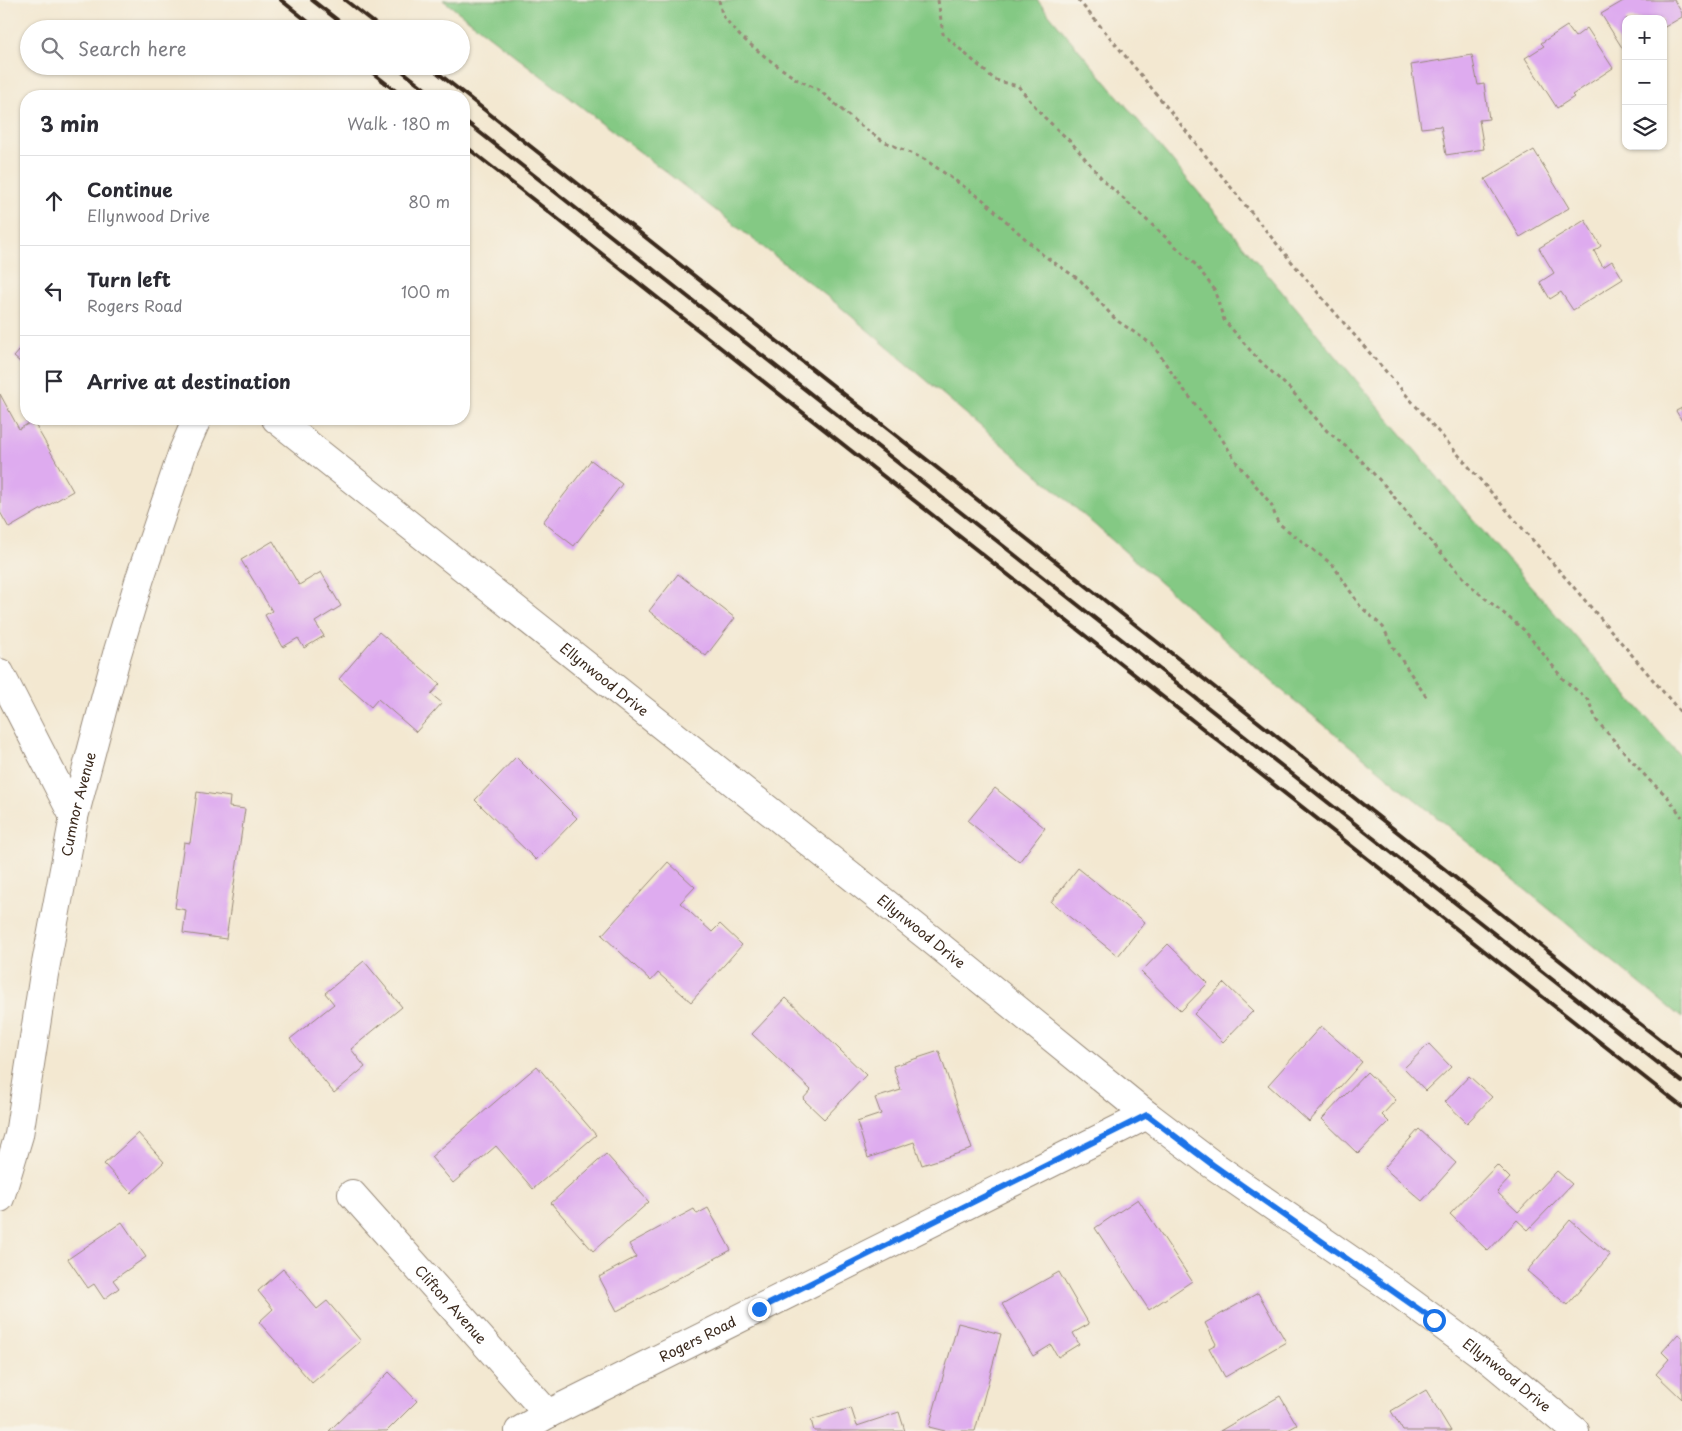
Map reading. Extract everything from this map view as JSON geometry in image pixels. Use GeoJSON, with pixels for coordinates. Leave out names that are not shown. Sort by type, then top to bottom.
{"type":"FeatureCollection","features":[{"type":"Feature","properties":{"kind":"street","name":"Cumnor Avenue"},"geometry":{"type":"LineString","coordinates":[[0,1198],[18,1135],[44,974],[74,817],[117,654],[140,578],[183,451],[194,425]]}},
{"type":"Feature","properties":{"kind":"street","name":"Ellynwood Drive"},"geometry":{"type":"LineString","coordinates":[[284,425],[932,940],[1147,1115],[1213,1165],[1477,1351],[1575,1431]]}},
{"type":"Feature","properties":{"kind":"street"},"geometry":{"type":"LineString","coordinates":[[0,673],[74,817]]}},
{"type":"Feature","properties":{"kind":"street","name":"Rogers Road"},"geometry":{"type":"LineString","coordinates":[[519,1431],[548,1414],[1147,1115]]}},
{"type":"Feature","properties":{"kind":"street","name":"Clifton Avenue"},"geometry":{"type":"LineString","coordinates":[[352,1194],[548,1414]]}},
{"type":"Feature","properties":{"kind":"path"},"geometry":{"type":"LineString","coordinates":[[719,0],[722,15],[740,36],[761,53],[796,79],[819,90],[857,123],[883,141],[924,159],[982,199],[1043,255],[1081,281],[1116,320],[1153,345],[1183,389],[1222,439],[1237,463],[1271,504],[1278,523],[1333,565],[1360,606],[1383,627],[1393,647],[1427,698]]}},
{"type":"Feature","properties":{"kind":"path"},"geometry":{"type":"LineString","coordinates":[[938,0],[943,34],[995,80],[1018,86],[1044,117],[1072,143],[1105,182],[1196,265],[1214,290],[1224,320],[1257,358],[1291,390],[1327,431],[1356,455],[1388,489],[1416,525],[1474,589],[1524,630],[1563,679],[1588,700],[1597,721],[1649,780],[1668,796],[1682,817]]}},
{"type":"Feature","properties":{"kind":"path"},"geometry":{"type":"LineString","coordinates":[[1078,0],[1121,50],[1306,278],[1682,714]]}},
{"type":"Feature","properties":{"kind":"green space"},"geometry":{"type":"Polygon","coordinates":[[[443,0],[1037,0],[1492,542],[1682,758],[1682,1018],[1284,692],[1053,488],[837,304],[443,0]]]}},
{"type":"Feature","properties":{"kind":"building"},"geometry":{"type":"Polygon","coordinates":[[[1625,0],[1674,0],[1682,13],[1682,17],[1667,26],[1667,15],[1622,15],[1622,48],[1601,14],[1625,0]]]}},
{"type":"Feature","properties":{"kind":"building"},"geometry":{"type":"Polygon","coordinates":[[[1567,26],[1575,37],[1587,28],[1613,68],[1572,95],[1574,97],[1557,108],[1525,58],[1544,46],[1541,43],[1567,26]]]}},
{"type":"Feature","properties":{"kind":"building"},"geometry":{"type":"Polygon","coordinates":[[[1472,55],[1478,85],[1484,84],[1489,119],[1479,120],[1484,149],[1446,155],[1441,126],[1421,128],[1411,65],[1472,55]]]}},
{"type":"Feature","properties":{"kind":"building"},"geometry":{"type":"Polygon","coordinates":[[[1534,150],[1569,208],[1520,237],[1485,179],[1534,150]]]}},
{"type":"Feature","properties":{"kind":"building"},"geometry":{"type":"Polygon","coordinates":[[[1585,220],[1601,246],[1594,251],[1603,267],[1612,261],[1623,279],[1573,310],[1561,292],[1550,299],[1540,282],[1554,273],[1539,248],[1585,220]]]}},
{"type":"Feature","properties":{"kind":"building"},"geometry":{"type":"Polygon","coordinates":[[[20,350],[20,362],[14,357],[20,350]]]}},
{"type":"Feature","properties":{"kind":"building"},"geometry":{"type":"Polygon","coordinates":[[[0,394],[19,429],[26,425],[35,425],[73,491],[9,528],[0,512],[0,394]]]}},
{"type":"Feature","properties":{"kind":"building"},"geometry":{"type":"Polygon","coordinates":[[[1682,408],[1682,421],[1676,411],[1682,408]]]}},
{"type":"Feature","properties":{"kind":"building"},"geometry":{"type":"Polygon","coordinates":[[[591,460],[622,484],[574,546],[543,522],[591,460]]]}},
{"type":"Feature","properties":{"kind":"building"},"geometry":{"type":"Polygon","coordinates":[[[273,541],[299,585],[321,572],[341,606],[315,622],[324,636],[304,648],[298,638],[283,647],[265,615],[272,611],[241,560],[273,541]]]}},
{"type":"Feature","properties":{"kind":"building"},"geometry":{"type":"Polygon","coordinates":[[[678,574],[735,618],[706,656],[649,611],[678,574]]]}},
{"type":"Feature","properties":{"kind":"building"},"geometry":{"type":"Polygon","coordinates":[[[379,632],[440,684],[431,694],[442,703],[416,732],[378,699],[371,707],[339,679],[379,632]]]}},
{"type":"Feature","properties":{"kind":"building"},"geometry":{"type":"Polygon","coordinates":[[[516,757],[577,818],[536,860],[475,800],[516,757]]]}},
{"type":"Feature","properties":{"kind":"building"},"geometry":{"type":"Polygon","coordinates":[[[995,788],[1045,828],[1019,862],[968,821],[995,788]]]}},
{"type":"Feature","properties":{"kind":"building"},"geometry":{"type":"Polygon","coordinates":[[[197,792],[230,797],[229,807],[245,809],[226,939],[183,933],[186,910],[175,908],[184,842],[190,843],[197,792]]]}},
{"type":"Feature","properties":{"kind":"building"},"geometry":{"type":"Polygon","coordinates":[[[668,862],[695,887],[680,903],[712,932],[720,924],[742,945],[691,1002],[658,973],[651,981],[602,935],[668,862]]]}},
{"type":"Feature","properties":{"kind":"building"},"geometry":{"type":"Polygon","coordinates":[[[1078,868],[1145,922],[1118,956],[1051,902],[1078,868]]]}},
{"type":"Feature","properties":{"kind":"building"},"geometry":{"type":"Polygon","coordinates":[[[1168,944],[1208,983],[1181,1011],[1141,972],[1168,944]]]}},
{"type":"Feature","properties":{"kind":"building"},"geometry":{"type":"Polygon","coordinates":[[[364,961],[402,1007],[351,1049],[365,1067],[334,1093],[290,1039],[334,1004],[325,993],[364,961]]]}},
{"type":"Feature","properties":{"kind":"building"},"geometry":{"type":"Polygon","coordinates":[[[1224,983],[1253,1011],[1223,1042],[1194,1014],[1224,983]]]}},
{"type":"Feature","properties":{"kind":"building"},"geometry":{"type":"Polygon","coordinates":[[[786,998],[866,1075],[824,1119],[803,1099],[811,1090],[752,1034],[786,998]]]}},
{"type":"Feature","properties":{"kind":"building"},"geometry":{"type":"Polygon","coordinates":[[[1321,1026],[1362,1062],[1309,1122],[1268,1085],[1321,1026]]]}},
{"type":"Feature","properties":{"kind":"building"},"geometry":{"type":"Polygon","coordinates":[[[1429,1044],[1451,1067],[1426,1091],[1404,1068],[1429,1044]]]}},
{"type":"Feature","properties":{"kind":"building"},"geometry":{"type":"Polygon","coordinates":[[[939,1051],[972,1149],[922,1165],[914,1142],[868,1158],[857,1122],[881,1114],[875,1098],[901,1090],[893,1066],[939,1051]]]}},
{"type":"Feature","properties":{"kind":"building"},"geometry":{"type":"Polygon","coordinates":[[[537,1066],[596,1135],[533,1189],[496,1146],[453,1183],[431,1157],[537,1066]]]}},
{"type":"Feature","properties":{"kind":"building"},"geometry":{"type":"Polygon","coordinates":[[[1367,1072],[1396,1100],[1382,1115],[1389,1122],[1358,1154],[1322,1119],[1367,1072]]]}},
{"type":"Feature","properties":{"kind":"building"},"geometry":{"type":"Polygon","coordinates":[[[1469,1076],[1492,1097],[1467,1123],[1445,1102],[1469,1076]]]}},
{"type":"Feature","properties":{"kind":"building"},"geometry":{"type":"Polygon","coordinates":[[[1419,1129],[1456,1163],[1422,1201],[1384,1168],[1419,1129]]]}},
{"type":"Feature","properties":{"kind":"building"},"geometry":{"type":"Polygon","coordinates":[[[138,1133],[164,1162],[131,1193],[104,1164],[138,1133]]]}},
{"type":"Feature","properties":{"kind":"building"},"geometry":{"type":"Polygon","coordinates":[[[606,1154],[649,1202],[593,1251],[551,1203],[606,1154]]]}},
{"type":"Feature","properties":{"kind":"building"},"geometry":{"type":"Polygon","coordinates":[[[1497,1165],[1510,1178],[1497,1192],[1518,1212],[1557,1171],[1572,1184],[1528,1230],[1517,1220],[1488,1251],[1450,1214],[1497,1165]]]}},
{"type":"Feature","properties":{"kind":"building"},"geometry":{"type":"Polygon","coordinates":[[[1138,1199],[1192,1281],[1149,1310],[1095,1228],[1138,1199]]]}},
{"type":"Feature","properties":{"kind":"building"},"geometry":{"type":"Polygon","coordinates":[[[708,1208],[731,1250],[617,1311],[599,1277],[636,1257],[629,1244],[694,1209],[697,1214],[708,1208]]]}},
{"type":"Feature","properties":{"kind":"building"},"geometry":{"type":"Polygon","coordinates":[[[1570,1220],[1610,1255],[1567,1305],[1527,1271],[1570,1220]]]}},
{"type":"Feature","properties":{"kind":"building"},"geometry":{"type":"Polygon","coordinates":[[[122,1222],[146,1257],[113,1280],[119,1288],[104,1299],[94,1284],[88,1288],[68,1259],[122,1222]]]}},
{"type":"Feature","properties":{"kind":"building"},"geometry":{"type":"Polygon","coordinates":[[[283,1269],[317,1309],[327,1301],[361,1341],[312,1383],[259,1322],[273,1309],[258,1291],[283,1269]]]}},
{"type":"Feature","properties":{"kind":"building"},"geometry":{"type":"Polygon","coordinates":[[[1059,1272],[1089,1324],[1073,1333],[1079,1344],[1058,1357],[1051,1345],[1033,1356],[1002,1304],[1059,1272]]]}},
{"type":"Feature","properties":{"kind":"building"},"geometry":{"type":"Polygon","coordinates":[[[1258,1293],[1286,1342],[1225,1377],[1209,1348],[1216,1344],[1205,1323],[1258,1293]]]}},
{"type":"Feature","properties":{"kind":"building"},"geometry":{"type":"Polygon","coordinates":[[[958,1323],[1001,1334],[975,1431],[945,1431],[929,1427],[958,1323]]]}},
{"type":"Feature","properties":{"kind":"building"},"geometry":{"type":"Polygon","coordinates":[[[1678,1334],[1682,1337],[1682,1399],[1656,1374],[1669,1359],[1662,1352],[1678,1334]]]}},
{"type":"Feature","properties":{"kind":"building"},"geometry":{"type":"Polygon","coordinates":[[[389,1372],[417,1401],[387,1431],[329,1431],[389,1372]]]}},
{"type":"Feature","properties":{"kind":"building"},"geometry":{"type":"Polygon","coordinates":[[[1426,1390],[1451,1431],[1403,1431],[1391,1411],[1426,1390]]]}},
{"type":"Feature","properties":{"kind":"building"},"geometry":{"type":"Polygon","coordinates":[[[1280,1396],[1297,1425],[1286,1431],[1220,1431],[1280,1396]]]}},
{"type":"Feature","properties":{"kind":"building"},"geometry":{"type":"Polygon","coordinates":[[[851,1408],[857,1426],[899,1412],[905,1431],[814,1431],[811,1420],[851,1408]]]}},
{"type":"Feature","properties":{"kind":"railway"},"geometry":{"type":"LineString","coordinates":[[281,0],[306,20]]}},
{"type":"Feature","properties":{"kind":"railway"},"geometry":{"type":"LineString","coordinates":[[312,0],[338,20]]}},
{"type":"Feature","properties":{"kind":"railway"},"geometry":{"type":"LineString","coordinates":[[345,0],[371,20]]}},
{"type":"Feature","properties":{"kind":"railway"},"geometry":{"type":"LineString","coordinates":[[375,75],[394,90]]}},
{"type":"Feature","properties":{"kind":"railway"},"geometry":{"type":"LineString","coordinates":[[407,75],[426,90]]}},
{"type":"Feature","properties":{"kind":"railway"},"geometry":{"type":"LineString","coordinates":[[440,75],[459,90]]}},
{"type":"Feature","properties":{"kind":"railway"},"geometry":{"type":"LineString","coordinates":[[470,98],[1682,1057]]}},
{"type":"Feature","properties":{"kind":"railway"},"geometry":{"type":"LineString","coordinates":[[470,125],[1682,1082]]}},
{"type":"Feature","properties":{"kind":"railway"},"geometry":{"type":"LineString","coordinates":[[470,150],[1682,1107]]}},
{"type":"Feature","properties":{"kind":"route"},"geometry":{"type":"LineString","coordinates":[[759,1309],[1147,1115],[1213,1165],[1434,1320]]}}]}
